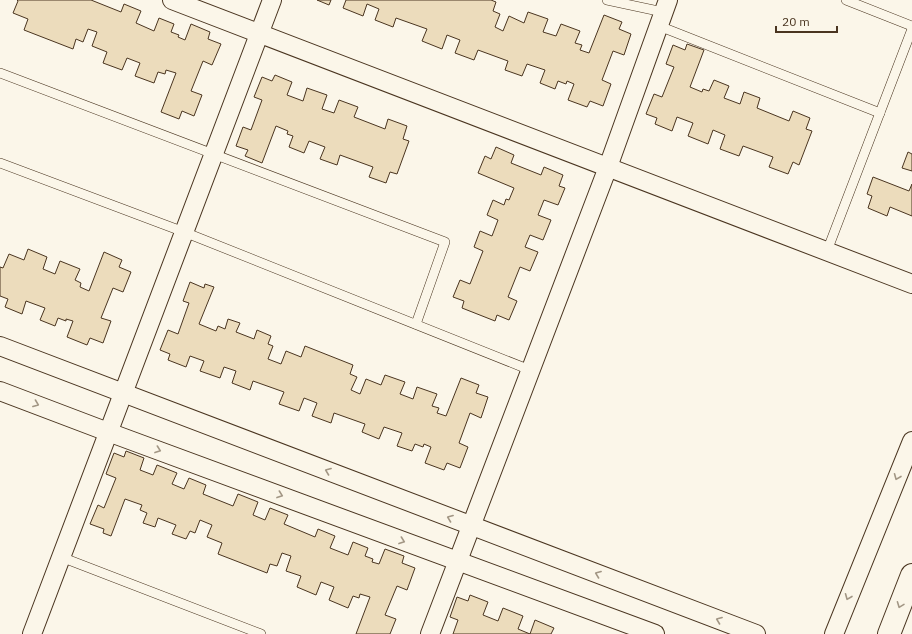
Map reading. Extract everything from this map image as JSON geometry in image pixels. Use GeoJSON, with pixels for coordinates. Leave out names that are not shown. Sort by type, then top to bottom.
{"type":"FeatureCollection","features":[{"type":"Feature","properties":{"kind":"street"},"geometry":{"type":"LineString","coordinates":[[172,0],[912,284]]}},
{"type":"Feature","properties":{"kind":"street"},"geometry":{"type":"LineString","coordinates":[[32,634],[272,0]]}},
{"type":"Feature","properties":{"kind":"street"},"geometry":{"type":"LineString","coordinates":[[430,634],[470,525],[608,167],[663,13]]}},
{"type":"Feature","properties":{"kind":"street"},"geometry":{"type":"LineString","coordinates":[[0,346],[756,634]]}},
{"type":"Feature","properties":{"kind":"street"},"geometry":{"type":"LineString","coordinates":[[0,391],[655,634]]}},
{"type":"Feature","properties":{"kind":"street"},"geometry":{"type":"LineString","coordinates":[[834,634],[912,441]]}},
{"type":"Feature","properties":{"kind":"street"},"geometry":{"type":"LineString","coordinates":[[889,634],[912,575]]}},
{"type":"Feature","properties":{"kind":"lane"},"geometry":{"type":"LineString","coordinates":[[607,0],[663,13],[880,113]]}},
{"type":"Feature","properties":{"kind":"lane"},"geometry":{"type":"LineString","coordinates":[[846,0],[912,26]]}},
{"type":"Feature","properties":{"kind":"lane"},"geometry":{"type":"LineString","coordinates":[[827,251],[912,30]]}},
{"type":"Feature","properties":{"kind":"lane"},"geometry":{"type":"LineString","coordinates":[[0,73],[444,242],[416,324]]}},
{"type":"Feature","properties":{"kind":"lane"},"geometry":{"type":"LineString","coordinates":[[0,163],[184,232],[530,370]]}},
{"type":"Feature","properties":{"kind":"lane"},"geometry":{"type":"LineString","coordinates":[[61,557],[261,634]]}},
{"type":"Feature","properties":{"kind":"building"},"geometry":{"type":"Polygon","coordinates":[[[17,0],[91,0],[121,12],[124,4],[141,11],[136,23],[154,31],[159,18],[174,24],[171,32],[179,35],[178,37],[185,40],[191,24],[210,32],[208,39],[221,44],[212,65],[203,61],[191,91],[202,95],[194,116],[182,111],[179,119],[161,112],[176,73],[166,70],[165,74],[158,72],[154,83],[135,76],[140,63],[127,58],[122,70],[103,63],[107,52],[92,46],[97,32],[88,29],[83,42],[76,39],[73,49],[24,30],[28,19],[13,13],[18,1],[17,0]]]}},
{"type":"Feature","properties":{"kind":"building"},"geometry":{"type":"Polygon","coordinates":[[[317,0],[331,0],[329,5],[317,0]]]}},
{"type":"Feature","properties":{"kind":"building"},"geometry":{"type":"Polygon","coordinates":[[[346,0],[491,0],[496,2],[493,11],[500,14],[495,27],[503,31],[509,16],[524,23],[528,12],[548,19],[543,32],[556,36],[561,24],[580,31],[575,43],[582,45],[580,50],[589,53],[604,15],[622,22],[619,29],[631,34],[624,55],[613,51],[602,80],[611,84],[603,106],[590,101],[587,107],[568,100],[574,84],[567,81],[566,84],[558,81],[555,89],[540,83],[545,70],[527,64],[522,76],[505,70],[508,61],[478,50],[474,60],[455,53],[460,40],[447,35],[442,49],[422,41],[427,29],[396,18],[393,27],[375,20],[379,9],[367,4],[363,16],[343,8],[346,0]]]}},
{"type":"Feature","properties":{"kind":"building"},"geometry":{"type":"Polygon","coordinates":[[[687,44],[704,50],[690,87],[702,92],[703,89],[709,91],[714,80],[729,86],[724,98],[740,104],[744,92],[760,98],[757,108],[789,121],[793,111],[810,118],[806,129],[812,131],[799,165],[793,162],[788,174],[769,167],[773,157],[743,146],[739,156],[720,149],[725,135],[713,130],[708,144],[688,136],[693,123],[677,117],[672,131],[655,124],[657,118],[646,114],[654,94],[662,97],[674,67],[666,64],[673,45],[685,50],[687,44]]]}},
{"type":"Feature","properties":{"kind":"building"},"geometry":{"type":"Polygon","coordinates":[[[275,75],[292,82],[287,95],[303,101],[307,88],[327,95],[322,109],[334,113],[339,100],[358,107],[354,117],[385,129],[388,119],[407,126],[403,139],[409,141],[397,174],[390,172],[386,183],[369,177],[373,167],[340,155],[337,165],[320,159],[325,147],[309,141],[304,153],[289,147],[293,136],[287,134],[288,131],[276,126],[262,163],[245,156],[248,150],[236,146],[243,127],[251,130],[262,100],[254,97],[262,77],[272,81],[275,75]]]}},
{"type":"Feature","properties":{"kind":"building"},"geometry":{"type":"Polygon","coordinates":[[[496,147],[514,155],[511,163],[541,175],[544,167],[563,175],[559,186],[565,188],[558,205],[544,200],[538,215],[551,220],[543,240],[530,235],[525,247],[538,252],[530,271],[520,267],[508,297],[517,301],[509,320],[497,315],[495,321],[462,308],[464,301],[453,297],[460,280],[470,284],[483,251],[474,247],[480,231],[492,236],[498,220],[487,215],[493,200],[504,205],[506,199],[509,200],[514,188],[478,173],[485,156],[491,159],[496,147]]]}},
{"type":"Feature","properties":{"kind":"building"},"geometry":{"type":"Polygon","coordinates":[[[908,152],[912,154],[912,171],[902,168],[908,152]]]}},
{"type":"Feature","properties":{"kind":"building"},"geometry":{"type":"Polygon","coordinates":[[[873,177],[909,191],[912,184],[912,216],[890,207],[887,216],[868,208],[872,196],[867,194],[873,177]]]}},
{"type":"Feature","properties":{"kind":"building"},"geometry":{"type":"Polygon","coordinates":[[[28,249],[47,257],[43,269],[55,274],[60,261],[80,269],[75,280],[81,283],[80,287],[89,291],[104,252],[122,260],[119,267],[131,272],[123,292],[113,288],[101,318],[111,321],[103,343],[90,338],[87,345],[67,337],[73,321],[66,319],[66,321],[58,318],[55,326],[40,320],[45,308],[26,301],[22,314],[5,307],[8,299],[0,296],[0,267],[3,268],[9,254],[24,260],[28,249]]]}},
{"type":"Feature","properties":{"kind":"building"},"geometry":{"type":"Polygon","coordinates":[[[190,282],[204,288],[205,284],[214,287],[199,324],[216,331],[218,326],[225,329],[228,319],[240,323],[236,332],[254,339],[257,330],[271,336],[268,344],[273,346],[268,359],[281,364],[286,351],[301,357],[305,346],[353,365],[350,374],[357,377],[351,390],[360,394],[366,379],[381,385],[385,375],[405,382],[400,394],[413,399],[417,387],[437,394],[432,406],[439,408],[437,413],[446,416],[461,378],[479,385],[476,393],[488,397],[481,418],[470,413],[459,443],[468,447],[460,468],[447,463],[444,470],[425,463],[431,447],[424,444],[423,447],[415,444],[412,451],[397,446],[402,433],[384,427],[379,439],[362,432],[365,424],[334,413],[331,423],[312,416],[317,403],[304,398],[299,411],[279,404],[284,392],[253,381],[250,390],[232,383],[236,371],[224,367],[220,378],[200,371],[204,361],[190,356],[186,367],[168,360],[170,354],[160,350],[168,330],[178,334],[189,303],[183,301],[190,282]]]}},
{"type":"Feature","properties":{"kind":"building"},"geometry":{"type":"Polygon","coordinates":[[[126,451],[144,458],[140,470],[153,475],[157,465],[177,473],[172,484],[184,489],[189,478],[206,485],[203,494],[233,506],[238,494],[258,502],[253,515],[265,520],[270,508],[288,515],[284,524],[315,537],[318,529],[335,536],[330,548],[348,555],[353,542],[368,548],[365,556],[373,559],[372,562],[379,564],[385,549],[404,556],[402,563],[415,568],[407,590],[397,586],[385,615],[396,619],[390,634],[356,634],[370,597],[360,594],[359,598],[353,596],[348,608],[329,600],[334,587],[321,582],[316,595],[297,587],[301,576],[286,571],[291,556],[282,553],[277,566],[270,564],[267,573],[218,554],[222,543],[207,537],[212,525],[200,520],[195,533],[190,531],[186,539],[172,534],[176,525],[158,518],[155,527],[143,523],[147,513],[140,510],[142,505],[125,499],[111,536],[103,533],[104,529],[90,524],[98,505],[104,508],[116,478],[106,474],[114,453],[124,457],[126,451]]]}},
{"type":"Feature","properties":{"kind":"building"},"geometry":{"type":"Polygon","coordinates":[[[470,595],[488,602],[483,615],[498,621],[503,608],[523,616],[518,629],[530,634],[453,634],[458,620],[450,617],[457,597],[468,601],[470,595]]]}},
{"type":"Feature","properties":{"kind":"building"},"geometry":{"type":"Polygon","coordinates":[[[535,620],[554,628],[551,634],[530,634],[535,620]]]}}]}
